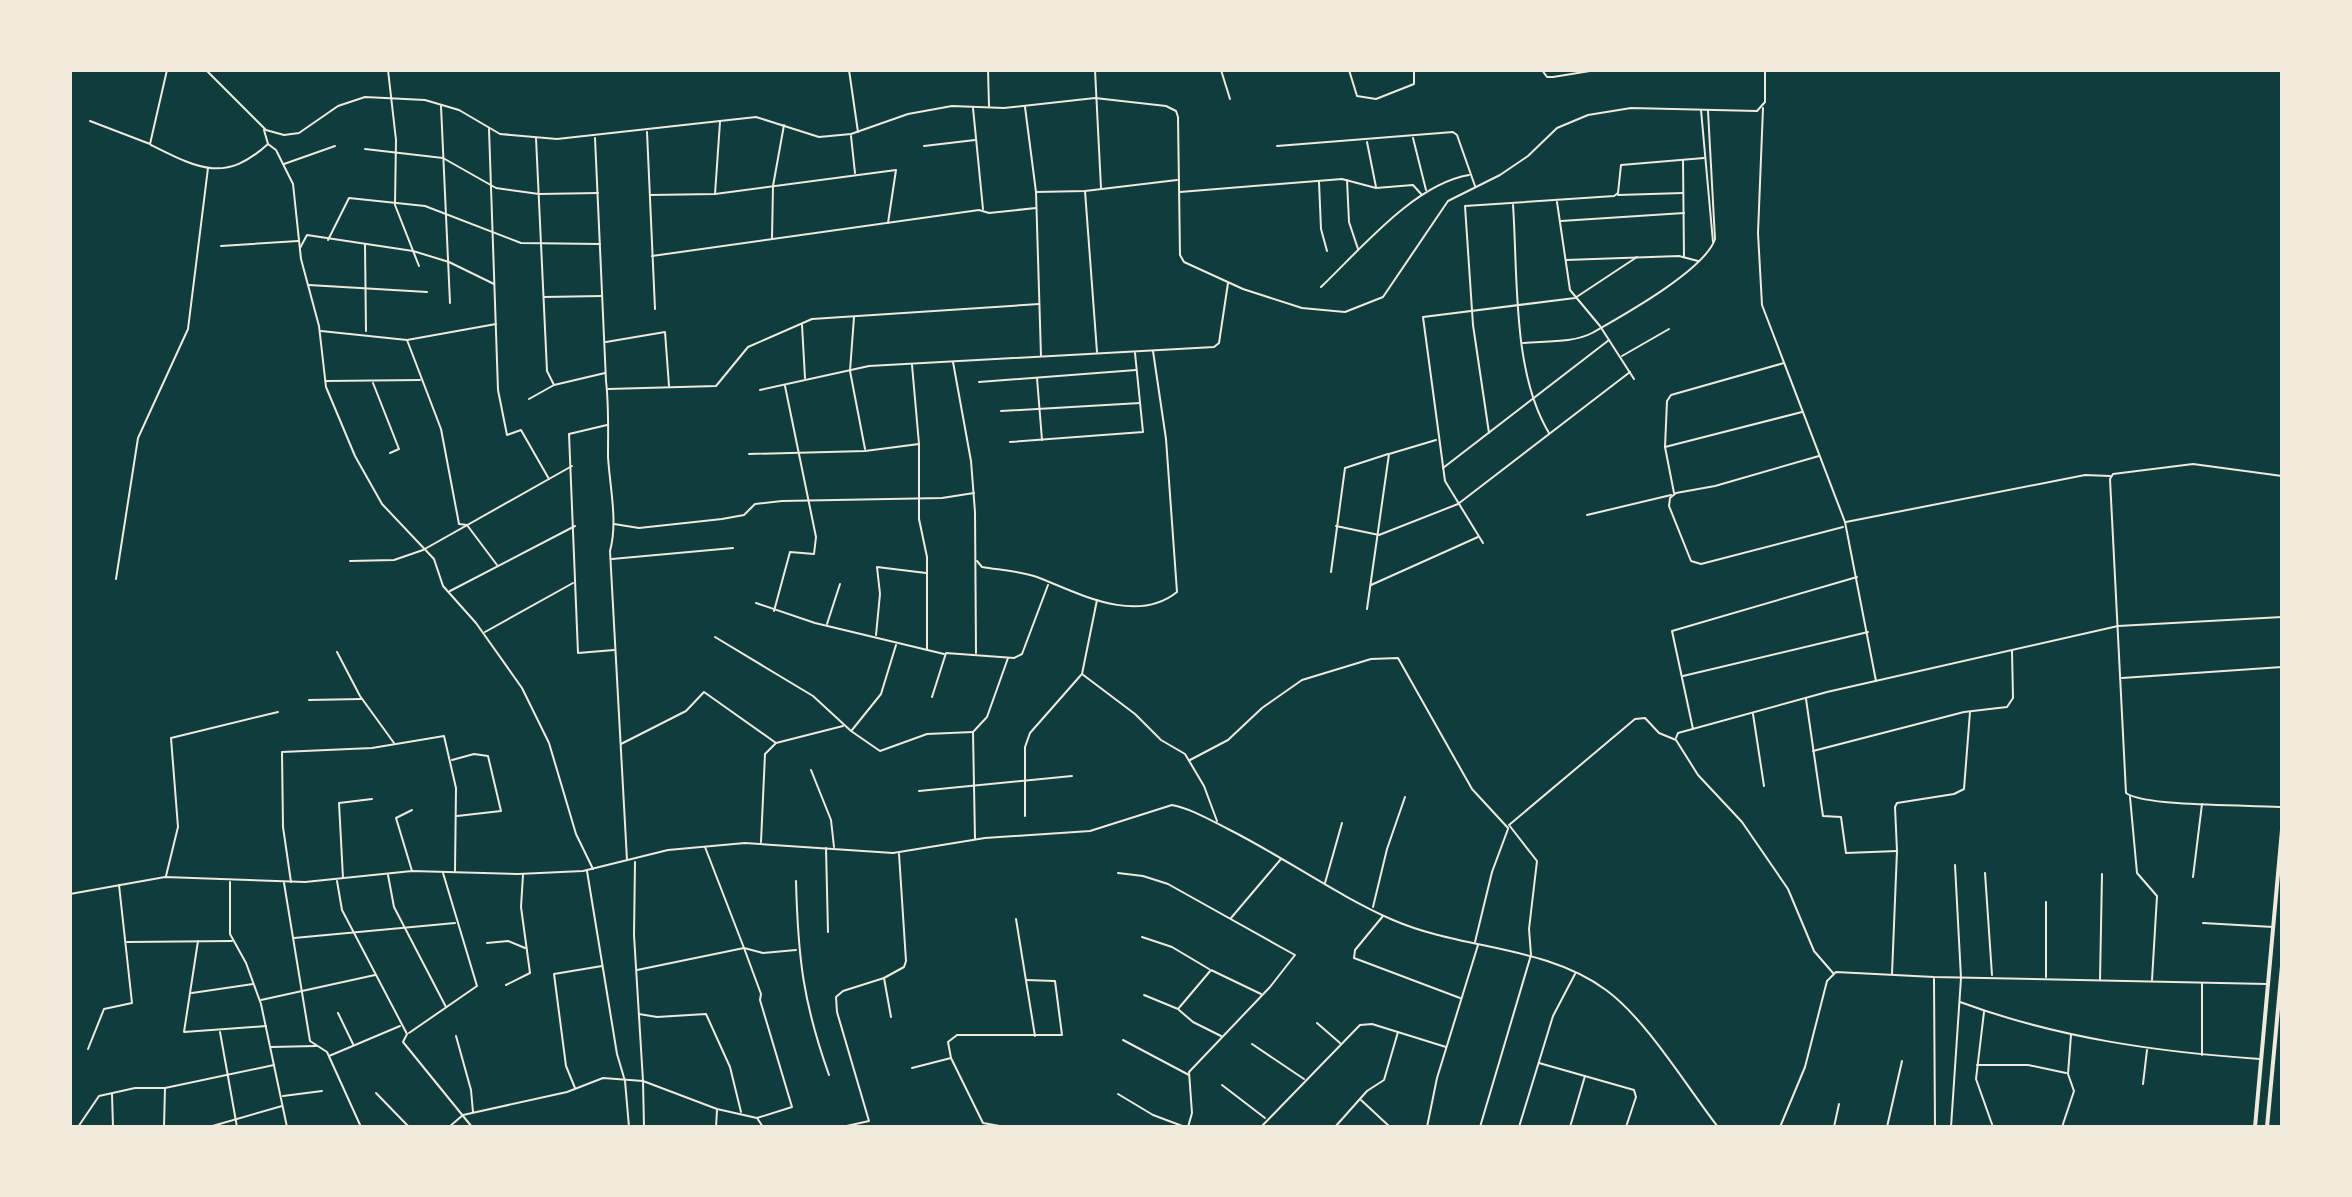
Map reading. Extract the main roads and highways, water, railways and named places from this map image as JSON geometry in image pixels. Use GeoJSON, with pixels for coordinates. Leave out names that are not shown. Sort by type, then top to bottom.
{"type":"FeatureCollection","features":[{"type":"Feature","properties":{"kind":"highway"},"geometry":{"type":"LineString","coordinates":[[2255,1127],[2282,830]]}},
{"type":"Feature","properties":{"kind":"highway"},"geometry":{"type":"LineString","coordinates":[[2267,1127],[2279,1026],[2282,966]]}}]}
